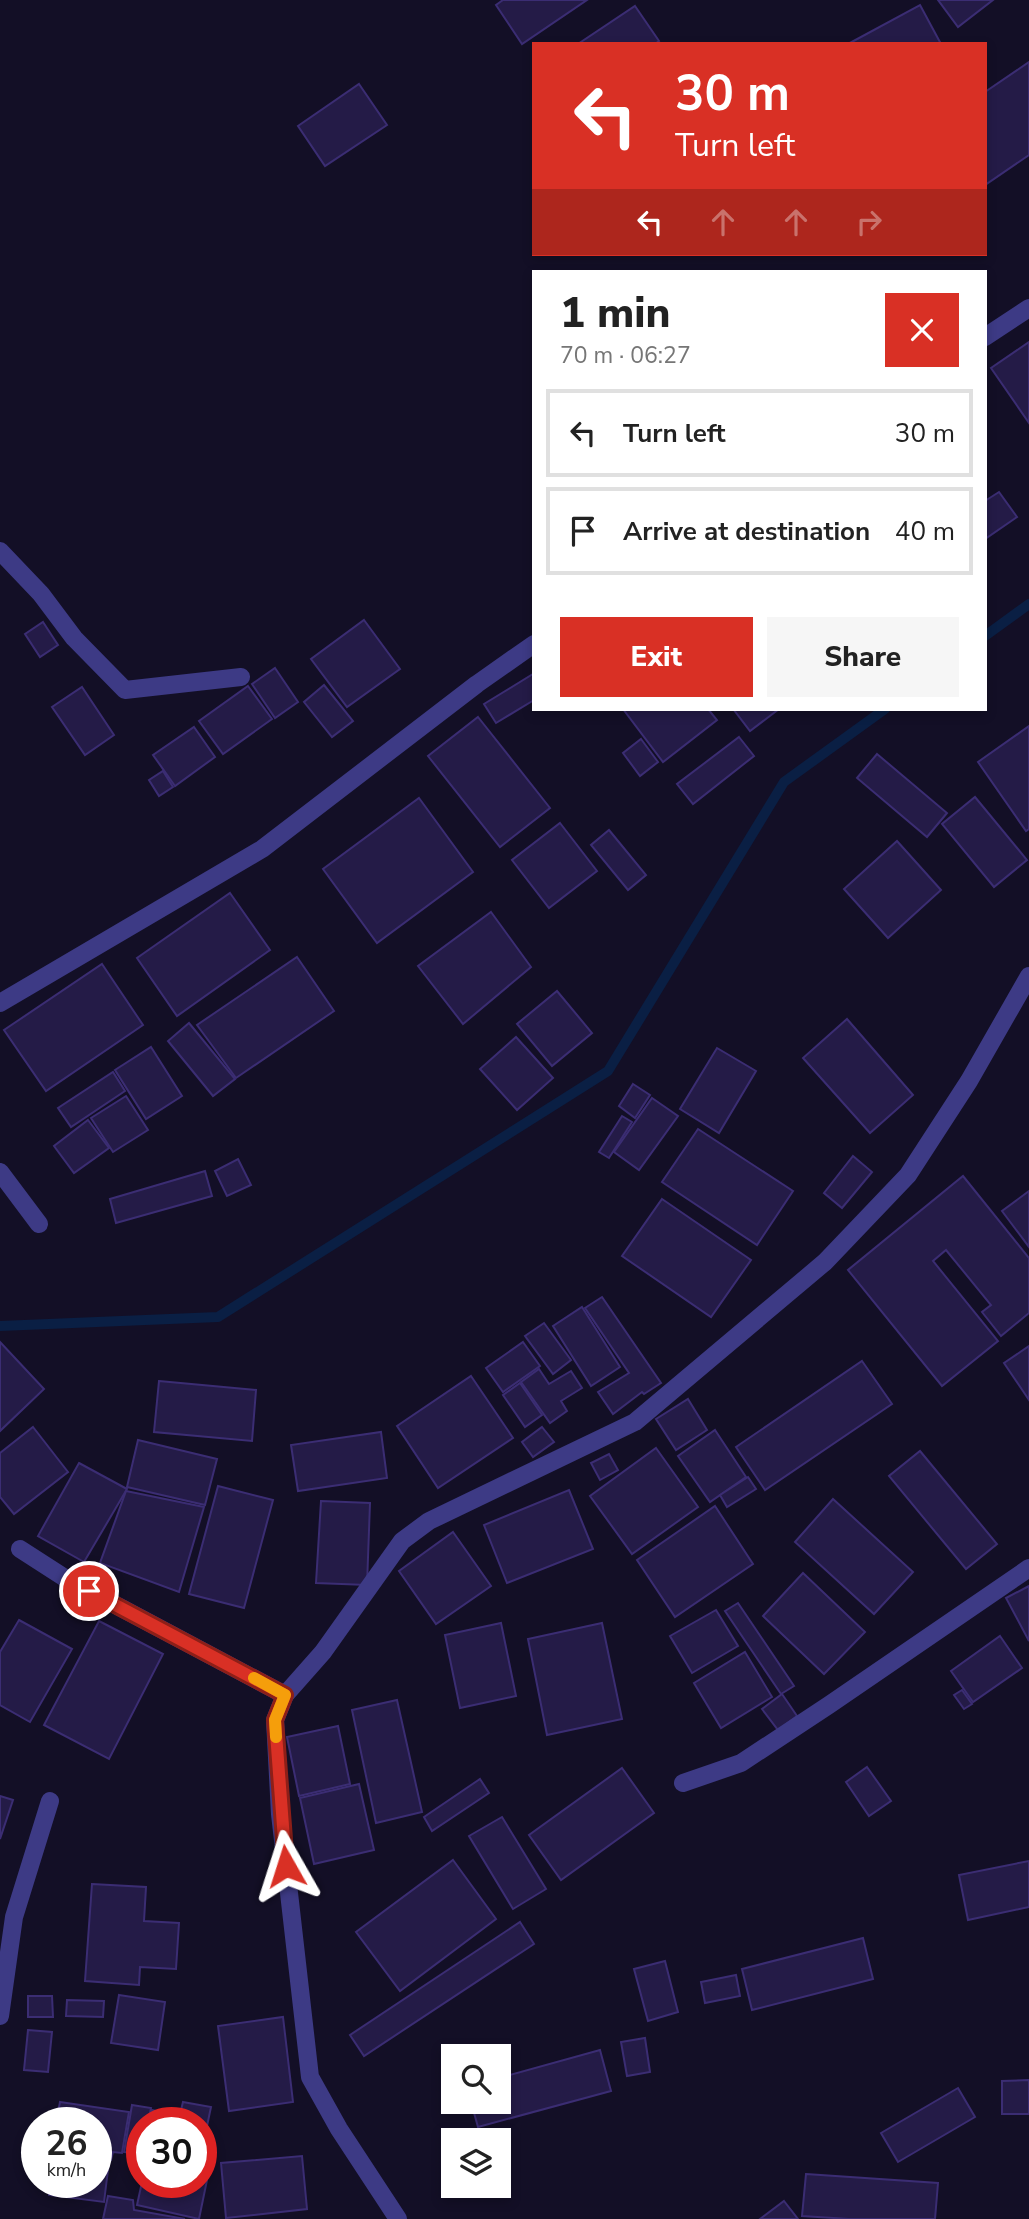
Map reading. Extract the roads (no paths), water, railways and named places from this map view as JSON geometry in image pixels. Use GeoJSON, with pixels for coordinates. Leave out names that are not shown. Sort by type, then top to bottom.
{"type":"FeatureCollection","features":[{"type":"Feature","properties":{"kind":"street"},"geometry":{"type":"LineString","coordinates":[[987,336],[1029,307]]}},
{"type":"Feature","properties":{"kind":"street"},"geometry":{"type":"LineString","coordinates":[[0,551],[41,594],[74,638],[125,690],[241,677]]}},
{"type":"Feature","properties":{"kind":"street"},"geometry":{"type":"LineString","coordinates":[[0,1003],[262,849],[477,684],[532,645]]}},
{"type":"Feature","properties":{"kind":"street"},"geometry":{"type":"LineString","coordinates":[[398,2219],[339,2129],[310,2077],[280,1814],[275,1720],[285,1695],[323,1652],[402,1541],[429,1521],[635,1422],[825,1262],[908,1175],[969,1081],[1029,976]]}},
{"type":"Feature","properties":{"kind":"street"},"geometry":{"type":"LineString","coordinates":[[0,1172],[39,1224]]}},
{"type":"Feature","properties":{"kind":"street"},"geometry":{"type":"LineString","coordinates":[[20,1549],[65,1578],[285,1695]]}},
{"type":"Feature","properties":{"kind":"street"},"geometry":{"type":"LineString","coordinates":[[683,1783],[741,1762],[1029,1568]]}},
{"type":"Feature","properties":{"kind":"street"},"geometry":{"type":"LineString","coordinates":[[0,2016],[14,1917],[50,1801]]}},
{"type":"Feature","properties":{"kind":"waterway"},"geometry":{"type":"LineString","coordinates":[[987,635],[1029,604]]}},
{"type":"Feature","properties":{"kind":"waterway"},"geometry":{"type":"LineString","coordinates":[[0,1326],[218,1317],[608,1071],[784,782],[882,711]]}}]}
